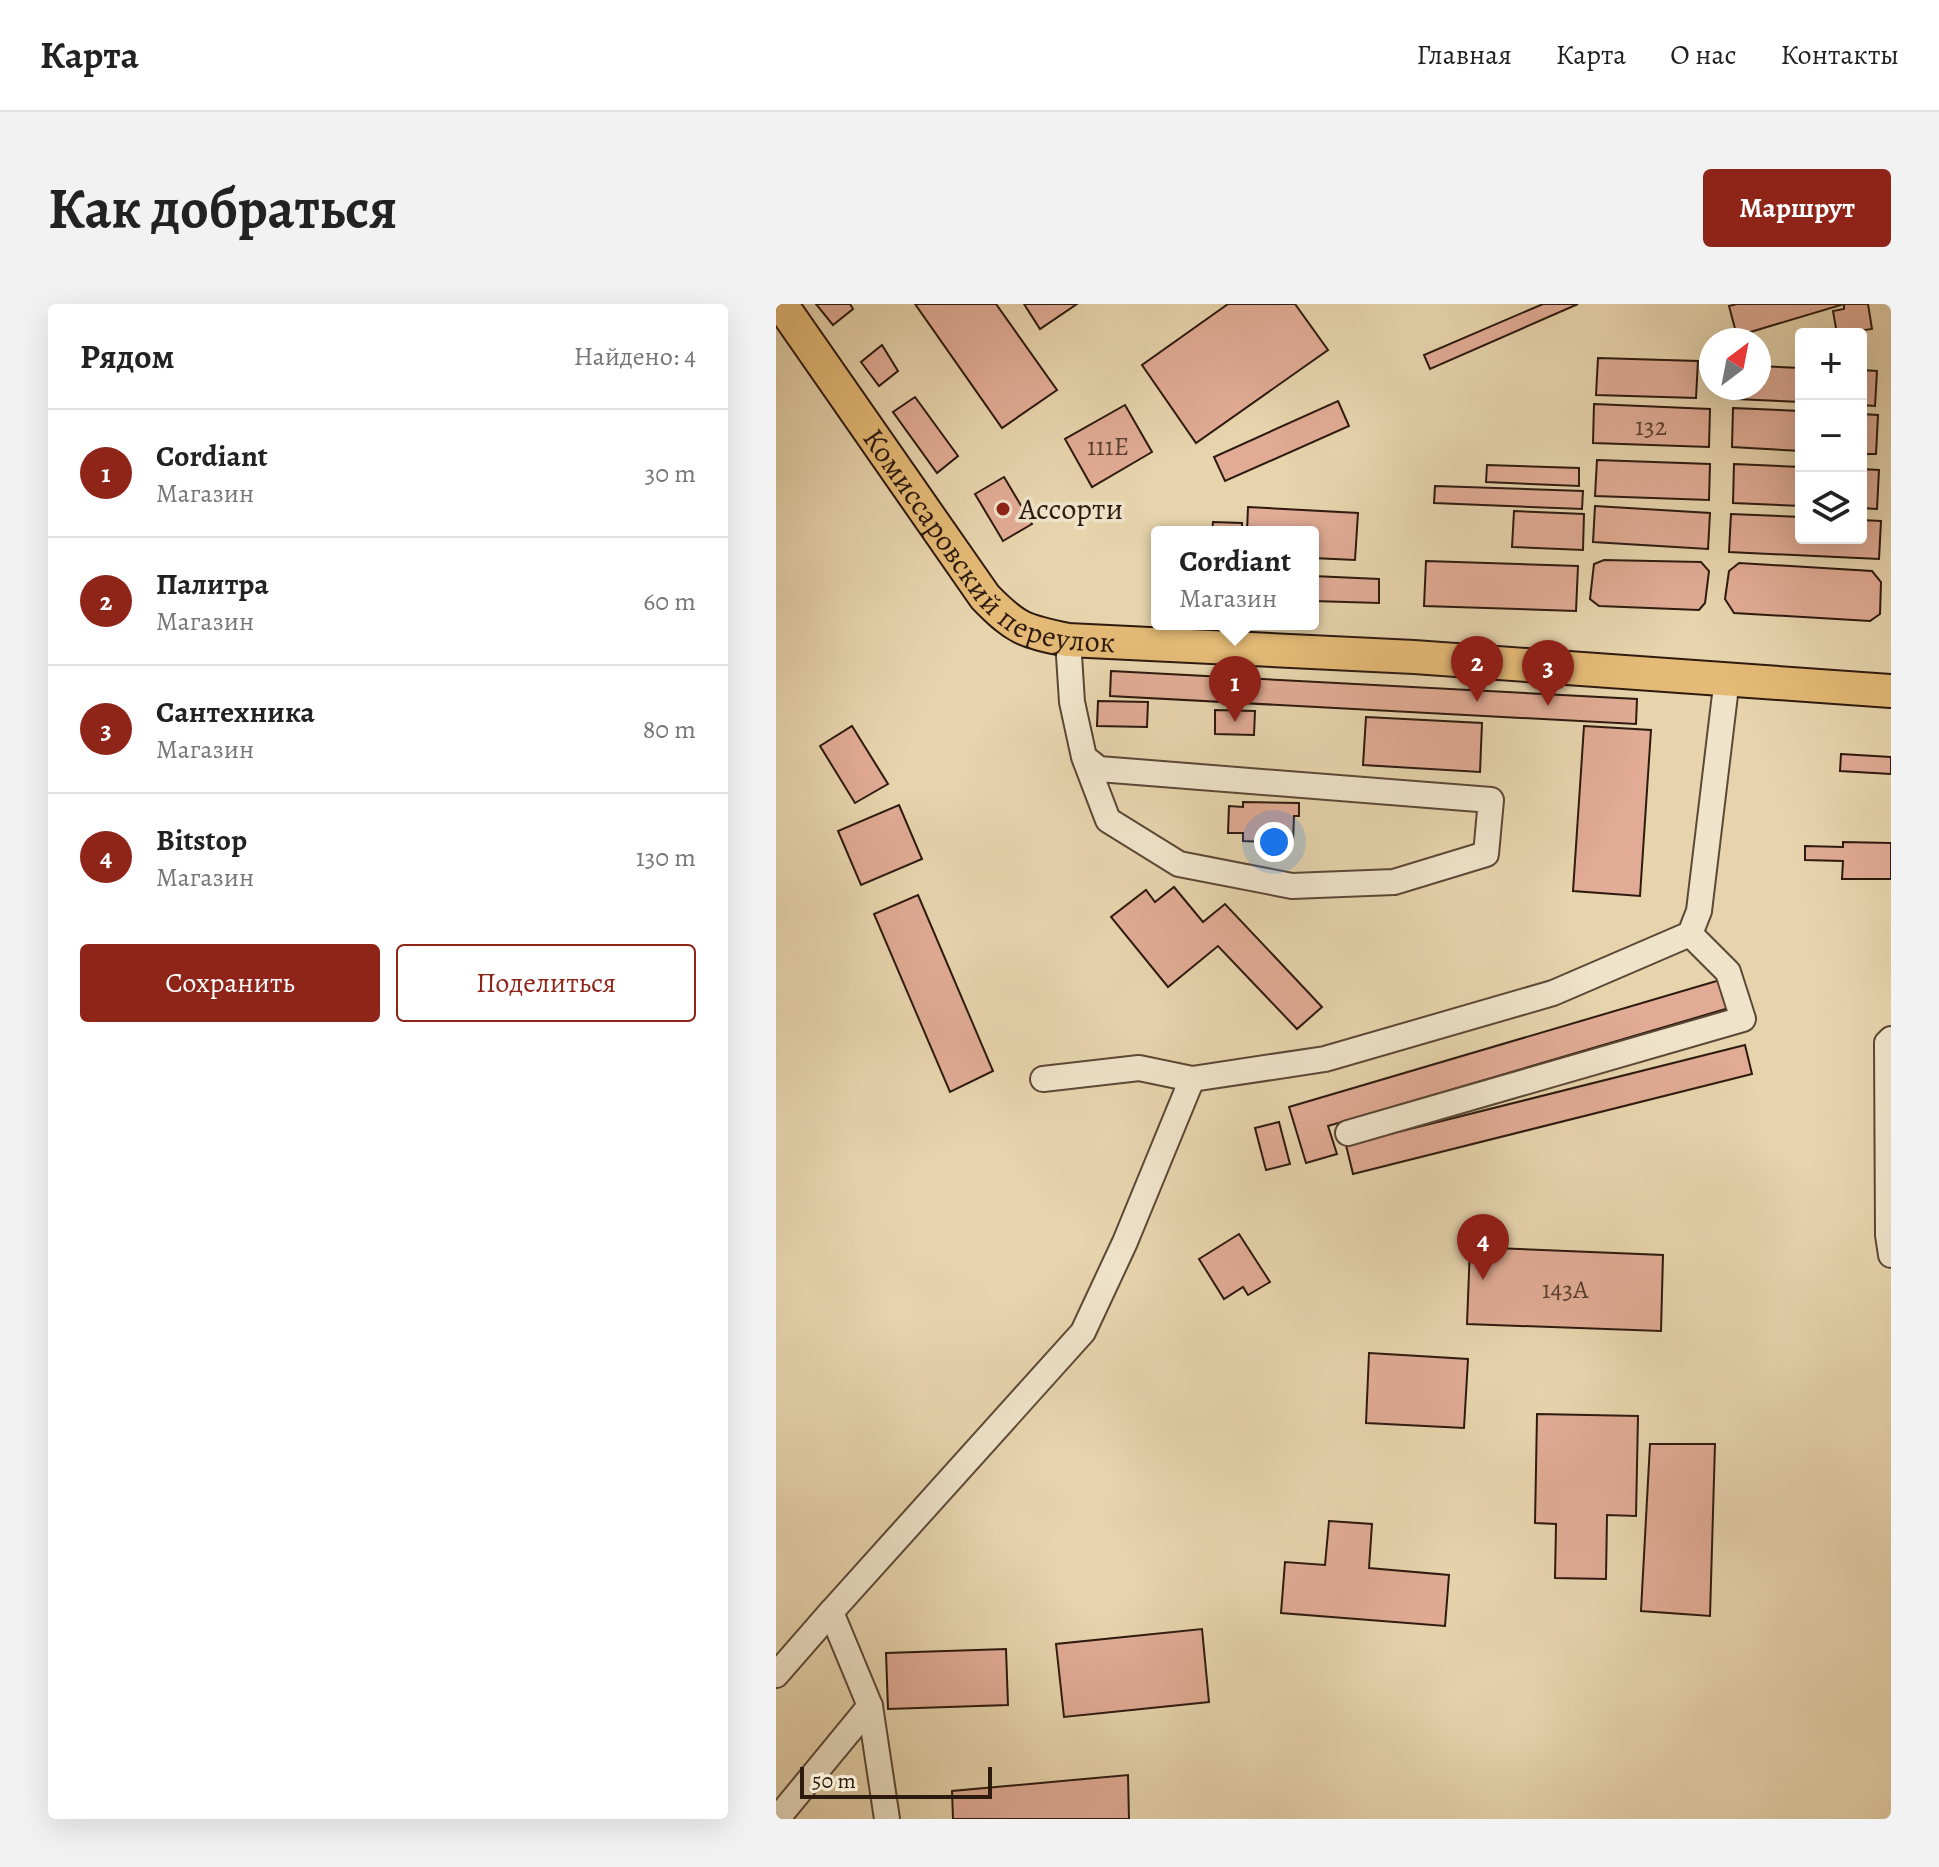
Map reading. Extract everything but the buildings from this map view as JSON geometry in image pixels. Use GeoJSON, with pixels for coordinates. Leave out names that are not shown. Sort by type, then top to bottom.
{"type":"FeatureCollection","features":[{"type":"Feature","properties":{"kind":"main road","name":"Комиссаровский переулок"},"geometry":{"type":"LineString","coordinates":[[781,304],[985,597],[1026,631],[1068,640],[1414,657],[1891,691]]}},
{"type":"Feature","properties":{"kind":"lane"},"geometry":{"type":"LineString","coordinates":[[1068,640],[1072,702],[1084,757],[1108,820],[1179,864],[1292,886],[1394,882],[1486,854],[1491,800],[1099,769],[1084,757]]}},
{"type":"Feature","properties":{"kind":"lane"},"geometry":{"type":"LineString","coordinates":[[1043,1079],[1139,1068],[1192,1079],[1325,1059],[1553,993],[1690,934],[1699,911],[1727,678]]}},
{"type":"Feature","properties":{"kind":"lane"},"geometry":{"type":"LineString","coordinates":[[1348,1133],[1743,1019],[1728,972],[1690,934]]}},
{"type":"Feature","properties":{"kind":"lane"},"geometry":{"type":"LineString","coordinates":[[1891,1039],[1887,1043],[1888,1235],[1891,1255]]}},
{"type":"Feature","properties":{"kind":"lane"},"geometry":{"type":"LineString","coordinates":[[776,1675],[1083,1332],[1125,1242],[1192,1079]]}},
{"type":"Feature","properties":{"kind":"lane"},"geometry":{"type":"LineString","coordinates":[[831,1612],[870,1706],[887,1819]]}},
{"type":"Feature","properties":{"kind":"lane"},"geometry":{"type":"LineString","coordinates":[[777,1819],[870,1706]]}},
{"type":"Feature","properties":{"kind":"place","name":"Ассорти"},"geometry":{"type":"Point","coordinates":[1003,509]}},
{"type":"Feature","properties":{"kind":"place","name":"Палитра"},"geometry":{"type":"Point","coordinates":[1477,702]}},
{"type":"Feature","properties":{"kind":"place","name":"Сантехника"},"geometry":{"type":"Point","coordinates":[1548,706]}},
{"type":"Feature","properties":{"kind":"place","name":"Cordiant"},"geometry":{"type":"Point","coordinates":[1235,722]}},
{"type":"Feature","properties":{"kind":"place","name":"Bitstop"},"geometry":{"type":"Point","coordinates":[1483,1280]}}]}
